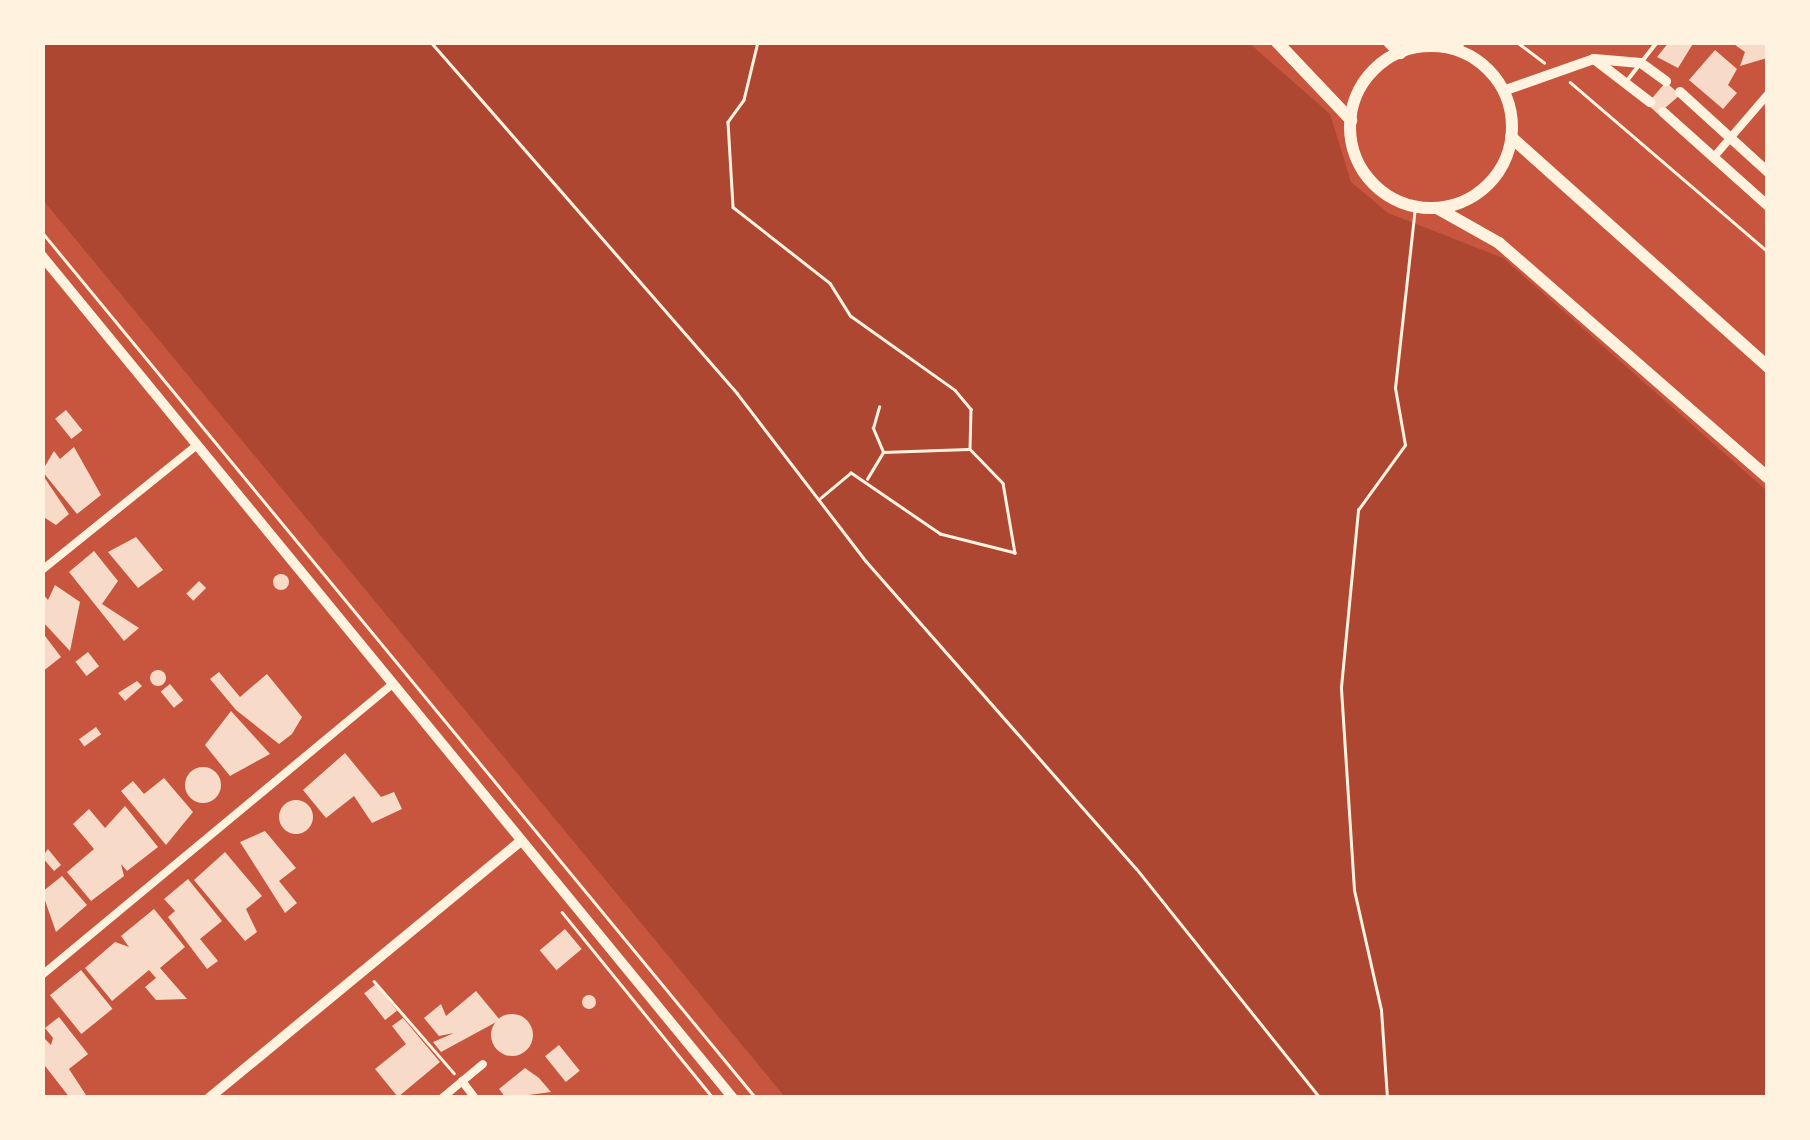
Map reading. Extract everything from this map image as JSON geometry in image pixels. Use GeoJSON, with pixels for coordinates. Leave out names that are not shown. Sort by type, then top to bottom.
{"type":"FeatureCollection","features":[{"type":"Feature","properties":{"kind":"main road"},"geometry":{"type":"LineString","coordinates":[[1277,42],[1350,120],[1372,182],[1415,207],[1437,208],[1485,188],[1511,137],[1503,91],[1458,46],[1400,53],[1366,80],[1350,120]]}},
{"type":"Feature","properties":{"kind":"main road"},"geometry":{"type":"LineString","coordinates":[[1388,42],[1400,53]]}},
{"type":"Feature","properties":{"kind":"main road"},"geometry":{"type":"LineString","coordinates":[[1511,137],[1768,367]]}},
{"type":"Feature","properties":{"kind":"main road"},"geometry":{"type":"LineString","coordinates":[[1437,208],[1499,243],[1768,478]]}},
{"type":"Feature","properties":{"kind":"street"},"geometry":{"type":"LineString","coordinates":[[1594,59],[1650,102]]}},
{"type":"Feature","properties":{"kind":"street"},"geometry":{"type":"LineString","coordinates":[[1503,91],[1594,59],[1640,64],[1666,81]]}},
{"type":"Feature","properties":{"kind":"street"},"geometry":{"type":"LineString","coordinates":[[1680,92],[1768,172]]}},
{"type":"Feature","properties":{"kind":"street"},"geometry":{"type":"LineString","coordinates":[[1713,158],[1768,94]]}},
{"type":"Feature","properties":{"kind":"street"},"geometry":{"type":"LineString","coordinates":[[1662,112],[1768,206]]}},
{"type":"Feature","properties":{"kind":"street"},"geometry":{"type":"LineString","coordinates":[[42,256],[733,1098]]}},
{"type":"Feature","properties":{"kind":"street"},"geometry":{"type":"LineString","coordinates":[[42,570],[197,445]]}},
{"type":"Feature","properties":{"kind":"street"},"geometry":{"type":"LineString","coordinates":[[42,976],[393,684]]}},
{"type":"Feature","properties":{"kind":"street"},"geometry":{"type":"LineString","coordinates":[[209,1098],[521,841]]}},
{"type":"Feature","properties":{"kind":"street"},"geometry":{"type":"LineString","coordinates":[[442,1098],[484,1064]]}},
{"type":"Feature","properties":{"kind":"street"},"geometry":{"type":"LineString","coordinates":[[462,1082],[475,1098]]}},
{"type":"Feature","properties":{"kind":"lane"},"geometry":{"type":"LineString","coordinates":[[1626,82],[1658,42]]}},
{"type":"Feature","properties":{"kind":"path"},"geometry":{"type":"LineString","coordinates":[[431,42],[820,498],[1320,1098]]}},
{"type":"Feature","properties":{"kind":"path"},"geometry":{"type":"LineString","coordinates":[[758,42],[744,100],[728,122],[734,207],[830,283],[851,316],[956,390],[970,409],[970,449],[1003,483],[1015,553],[940,534],[866,480],[837,476],[820,498]]}},
{"type":"Feature","properties":{"kind":"path"},"geometry":{"type":"LineString","coordinates":[[1517,42],[1768,252]]}},
{"type":"Feature","properties":{"kind":"path"},"geometry":{"type":"LineString","coordinates":[[1388,1098],[1381,1010],[1354,890],[1341,669],[1358,510],[1405,445],[1395,388],[1415,207]]}},
{"type":"Feature","properties":{"kind":"path"},"geometry":{"type":"LineString","coordinates":[[42,232],[756,1098]]}},
{"type":"Feature","properties":{"kind":"path"},"geometry":{"type":"LineString","coordinates":[[879,407],[874,428],[883,452]]}},
{"type":"Feature","properties":{"kind":"path"},"geometry":{"type":"LineString","coordinates":[[883,452],[970,449]]}},
{"type":"Feature","properties":{"kind":"path"},"geometry":{"type":"LineString","coordinates":[[866,480],[883,452]]}},
{"type":"Feature","properties":{"kind":"path"},"geometry":{"type":"LineString","coordinates":[[550,898],[712,1098]]}},
{"type":"Feature","properties":{"kind":"path"},"geometry":{"type":"LineString","coordinates":[[356,989],[386,965]]}},
{"type":"Feature","properties":{"kind":"path"},"geometry":{"type":"LineString","coordinates":[[370,977],[462,1082]]}},
{"type":"Feature","properties":{"kind":"shaded area"},"geometry":{"type":"Polygon","coordinates":[[[42,43],[1249,43],[1330,114],[1351,182],[1388,213],[1503,258],[1767,491],[1767,1097],[785,1097],[43,200],[42,43]]]}},
{"type":"Feature","properties":{"kind":"building"},"geometry":{"type":"Polygon","coordinates":[[[1669,42],[1694,42],[1678,68],[1657,57],[1669,42]]]}},
{"type":"Feature","properties":{"kind":"building"},"geometry":{"type":"Polygon","coordinates":[[[1731,42],[1768,42],[1767,58],[1740,66],[1745,52],[1731,42]]]}},
{"type":"Feature","properties":{"kind":"building"},"geometry":{"type":"Polygon","coordinates":[[[1715,50],[1737,69],[1728,85],[1737,93],[1723,109],[1689,80],[1715,50]]]}},
{"type":"Feature","properties":{"kind":"building"},"geometry":{"type":"Polygon","coordinates":[[[1666,82],[1680,95],[1658,114],[1647,104],[1666,82]]]}},
{"type":"Feature","properties":{"kind":"building"},"geometry":{"type":"Polygon","coordinates":[[[66,410],[82,430],[71,439],[55,419],[66,410]]]}},
{"type":"Feature","properties":{"kind":"building"},"geometry":{"type":"Polygon","coordinates":[[[74,447],[101,495],[77,514],[42,471],[54,451],[60,459],[74,447]]]}},
{"type":"Feature","properties":{"kind":"building"},"geometry":{"type":"Polygon","coordinates":[[[42,474],[69,514],[56,525],[42,516],[42,474]]]}},
{"type":"Feature","properties":{"kind":"building"},"geometry":{"type":"Polygon","coordinates":[[[136,537],[163,570],[138,588],[108,552],[136,537]]]}},
{"type":"Feature","properties":{"kind":"building"},"geometry":{"type":"Polygon","coordinates":[[[94,551],[118,581],[102,604],[139,628],[124,641],[69,572],[94,551]]]}},
{"type":"Feature","properties":{"kind":"building"},"geometry":{"type":"Polygon","coordinates":[[[281,574],[289,582],[281,590],[273,582],[281,574]]]}},
{"type":"Feature","properties":{"kind":"building"},"geometry":{"type":"Polygon","coordinates":[[[199,581],[206,588],[193,601],[186,594],[199,581]]]}},
{"type":"Feature","properties":{"kind":"building"},"geometry":{"type":"Polygon","coordinates":[[[55,585],[80,602],[70,651],[42,621],[42,593],[48,600],[55,585]]]}},
{"type":"Feature","properties":{"kind":"building"},"geometry":{"type":"Polygon","coordinates":[[[42,632],[61,657],[42,672],[42,632]]]}},
{"type":"Feature","properties":{"kind":"building"},"geometry":{"type":"Polygon","coordinates":[[[88,652],[99,666],[86,676],[75,662],[88,652]]]}},
{"type":"Feature","properties":{"kind":"building"},"geometry":{"type":"Polygon","coordinates":[[[158,670],[166,678],[158,686],[150,678],[158,670]]]}},
{"type":"Feature","properties":{"kind":"building"},"geometry":{"type":"Polygon","coordinates":[[[219,672],[240,697],[267,674],[302,717],[292,734],[279,744],[236,710],[210,679],[219,672]]]}},
{"type":"Feature","properties":{"kind":"building"},"geometry":{"type":"Polygon","coordinates":[[[137,681],[142,686],[125,701],[118,693],[137,681]]]}},
{"type":"Feature","properties":{"kind":"building"},"geometry":{"type":"Polygon","coordinates":[[[170,684],[183,700],[174,708],[161,692],[170,684]]]}},
{"type":"Feature","properties":{"kind":"building"},"geometry":{"type":"Polygon","coordinates":[[[231,711],[270,754],[230,776],[205,745],[231,711]]]}},
{"type":"Feature","properties":{"kind":"building"},"geometry":{"type":"Polygon","coordinates":[[[96,727],[101,734],[84,747],[79,739],[96,727]]]}},
{"type":"Feature","properties":{"kind":"building"},"geometry":{"type":"Polygon","coordinates":[[[345,753],[381,797],[394,792],[402,809],[372,823],[354,796],[326,818],[303,790],[345,753]]]}},
{"type":"Feature","properties":{"kind":"building"},"geometry":{"type":"Polygon","coordinates":[[[203,767],[216,772],[221,785],[216,798],[203,803],[190,798],[185,785],[190,772],[203,767]]]}},
{"type":"Feature","properties":{"kind":"building"},"geometry":{"type":"Polygon","coordinates":[[[164,778],[193,812],[166,845],[121,791],[133,781],[144,794],[164,778]]]}},
{"type":"Feature","properties":{"kind":"building"},"geometry":{"type":"Polygon","coordinates":[[[296,800],[308,805],[313,817],[308,829],[296,834],[284,829],[279,817],[284,805],[296,800]]]}},
{"type":"Feature","properties":{"kind":"building"},"geometry":{"type":"Polygon","coordinates":[[[125,806],[158,847],[127,871],[121,864],[124,876],[91,901],[67,872],[94,849],[73,824],[89,809],[105,828],[125,806]]]}},
{"type":"Feature","properties":{"kind":"building"},"geometry":{"type":"Polygon","coordinates":[[[265,831],[296,868],[279,881],[297,903],[285,913],[240,842],[265,831]]]}},
{"type":"Feature","properties":{"kind":"building"},"geometry":{"type":"Polygon","coordinates":[[[48,849],[61,865],[54,871],[42,857],[48,849]]]}},
{"type":"Feature","properties":{"kind":"building"},"geometry":{"type":"Polygon","coordinates":[[[225,852],[262,896],[246,909],[257,932],[245,941],[194,880],[225,852]]]}},
{"type":"Feature","properties":{"kind":"building"},"geometry":{"type":"Polygon","coordinates":[[[62,876],[87,905],[56,932],[42,892],[62,876]]]}},
{"type":"Feature","properties":{"kind":"building"},"geometry":{"type":"Polygon","coordinates":[[[188,879],[222,921],[200,939],[218,961],[207,969],[168,917],[175,911],[164,899],[188,879]]]}},
{"type":"Feature","properties":{"kind":"building"},"geometry":{"type":"Polygon","coordinates":[[[154,909],[185,947],[160,968],[187,999],[156,1000],[145,987],[156,978],[149,970],[112,1001],[85,968],[115,942],[129,947],[121,936],[154,909]]]}},
{"type":"Feature","properties":{"kind":"building"},"geometry":{"type":"Polygon","coordinates":[[[565,929],[582,949],[556,970],[540,950],[565,929]]]}},
{"type":"Feature","properties":{"kind":"building"},"geometry":{"type":"Polygon","coordinates":[[[81,970],[112,1009],[81,1034],[50,995],[81,970]]]}},
{"type":"Feature","properties":{"kind":"building"},"geometry":{"type":"Polygon","coordinates":[[[376,984],[397,1011],[385,1020],[364,993],[376,984]]]}},
{"type":"Feature","properties":{"kind":"building"},"geometry":{"type":"Polygon","coordinates":[[[476,991],[500,1020],[441,1052],[433,1042],[454,1033],[439,1036],[424,1018],[441,1004],[446,1016],[476,991]]]}},
{"type":"Feature","properties":{"kind":"building"},"geometry":{"type":"Polygon","coordinates":[[[589,995],[596,1002],[589,1009],[582,1002],[589,995]]]}},
{"type":"Feature","properties":{"kind":"building"},"geometry":{"type":"Polygon","coordinates":[[[512,1014],[527,1020],[533,1035],[527,1050],[512,1056],[497,1050],[491,1035],[497,1020],[512,1014]]]}},
{"type":"Feature","properties":{"kind":"building"},"geometry":{"type":"Polygon","coordinates":[[[59,1017],[88,1054],[69,1069],[88,1098],[70,1098],[42,1062],[42,1036],[51,1045],[53,1038],[45,1028],[59,1017]]]}},
{"type":"Feature","properties":{"kind":"building"},"geometry":{"type":"Polygon","coordinates":[[[403,1018],[440,1062],[398,1097],[375,1069],[406,1044],[392,1026],[403,1018]]]}},
{"type":"Feature","properties":{"kind":"building"},"geometry":{"type":"Polygon","coordinates":[[[559,1045],[580,1071],[566,1082],[545,1056],[559,1045]]]}},
{"type":"Feature","properties":{"kind":"building"},"geometry":{"type":"Polygon","coordinates":[[[525,1068],[551,1092],[506,1098],[499,1089],[525,1068]]]}}]}
